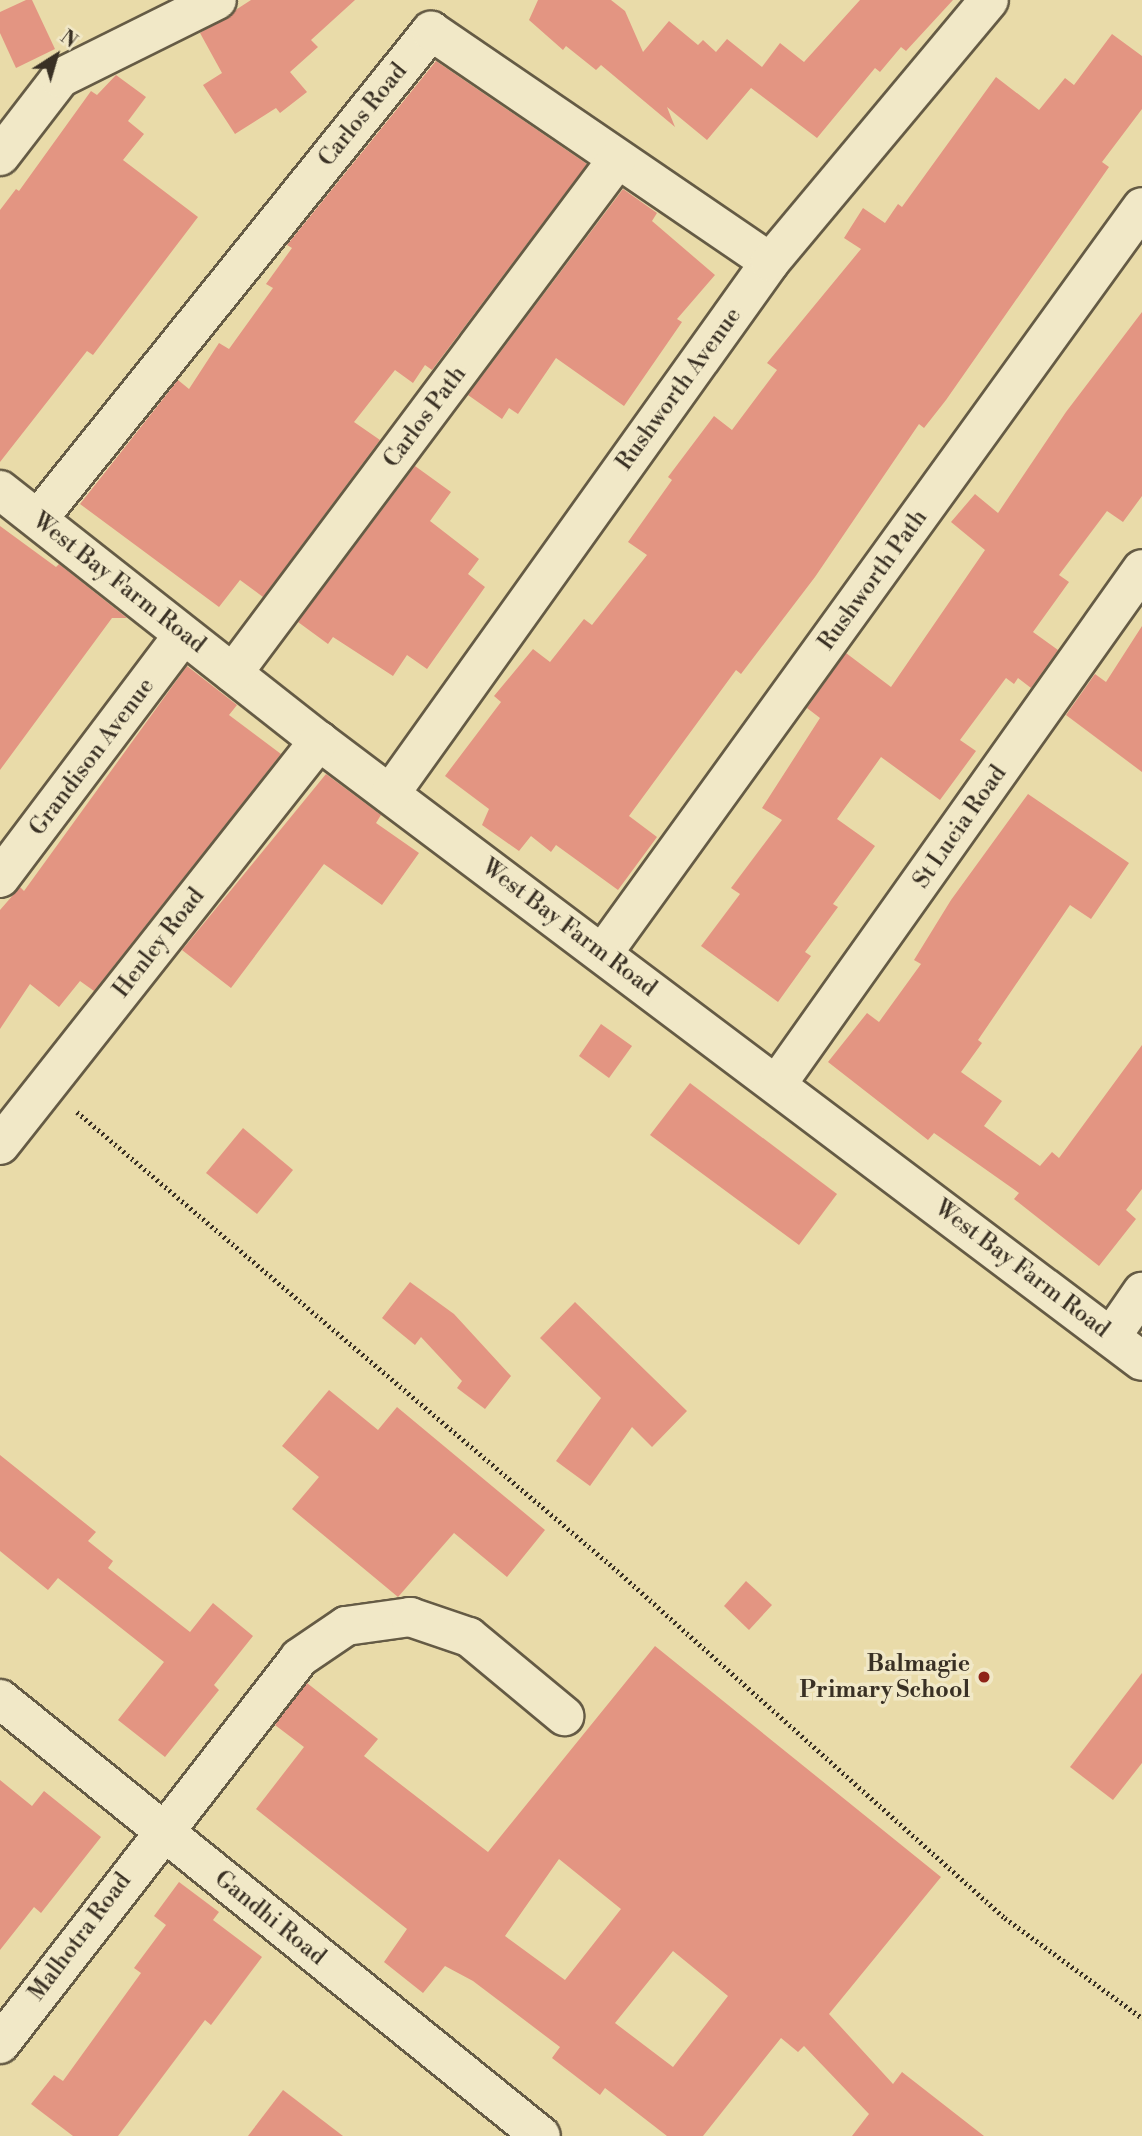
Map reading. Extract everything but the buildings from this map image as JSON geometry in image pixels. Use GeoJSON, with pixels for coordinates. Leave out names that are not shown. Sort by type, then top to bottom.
{"type":"FeatureCollection","features":[{"type":"Feature","properties":{"kind":"street"},"geometry":{"type":"LineString","coordinates":[[0,156],[60,79],[217,0]]}},
{"type":"Feature","properties":{"kind":"street","name":"Rushworth Avenue"},"geometry":{"type":"LineString","coordinates":[[390,794],[770,262],[989,0]]}},
{"type":"Feature","properties":{"kind":"street","name":"Carlos Road"},"geometry":{"type":"LineString","coordinates":[[12,504],[431,31],[617,162],[770,262]]}},
{"type":"Feature","properties":{"kind":"street","name":"Carlos Path"},"geometry":{"type":"LineString","coordinates":[[233,673],[617,162]]}},
{"type":"Feature","properties":{"kind":"street","name":"Rushworth Path"},"geometry":{"type":"LineString","coordinates":[[603,953],[1142,207]]}},
{"type":"Feature","properties":{"kind":"street","name":"West Bay Farm Road"},"geometry":{"type":"LineString","coordinates":[[12,504],[320,741],[1142,1361]]}},
{"type":"Feature","properties":{"kind":"street","name":"St Lucia Road"},"geometry":{"type":"LineString","coordinates":[[777,1084],[1142,569]]}},
{"type":"Feature","properties":{"kind":"street","name":"Grandison Avenue"},"geometry":{"type":"LineString","coordinates":[[0,878],[183,635]]}},
{"type":"Feature","properties":{"kind":"street","name":"Henley Road"},"geometry":{"type":"LineString","coordinates":[[0,1145],[320,741]]}},
{"type":"Feature","properties":{"kind":"street"},"geometry":{"type":"LineString","coordinates":[[1111,1337],[1142,1292]]}},
{"type":"Feature","properties":{"kind":"street","name":"Malhotra Road"},"geometry":{"type":"LineString","coordinates":[[0,2044],[161,1830],[299,1658],[346,1626],[410,1617],[469,1637],[564,1716]]}},
{"type":"Feature","properties":{"kind":"street","name":"Gandhi Road"},"geometry":{"type":"LineString","coordinates":[[0,1699],[541,2136]]}},
{"type":"Feature","properties":{"kind":"path"},"geometry":{"type":"LineString","coordinates":[[46,1085],[269,1280],[613,1567],[1005,1918],[1142,2018]]}},
{"type":"Feature","properties":{"kind":"place","name":"Balmagie Primary School"},"geometry":{"type":"Point","coordinates":[984,1677]}}]}
